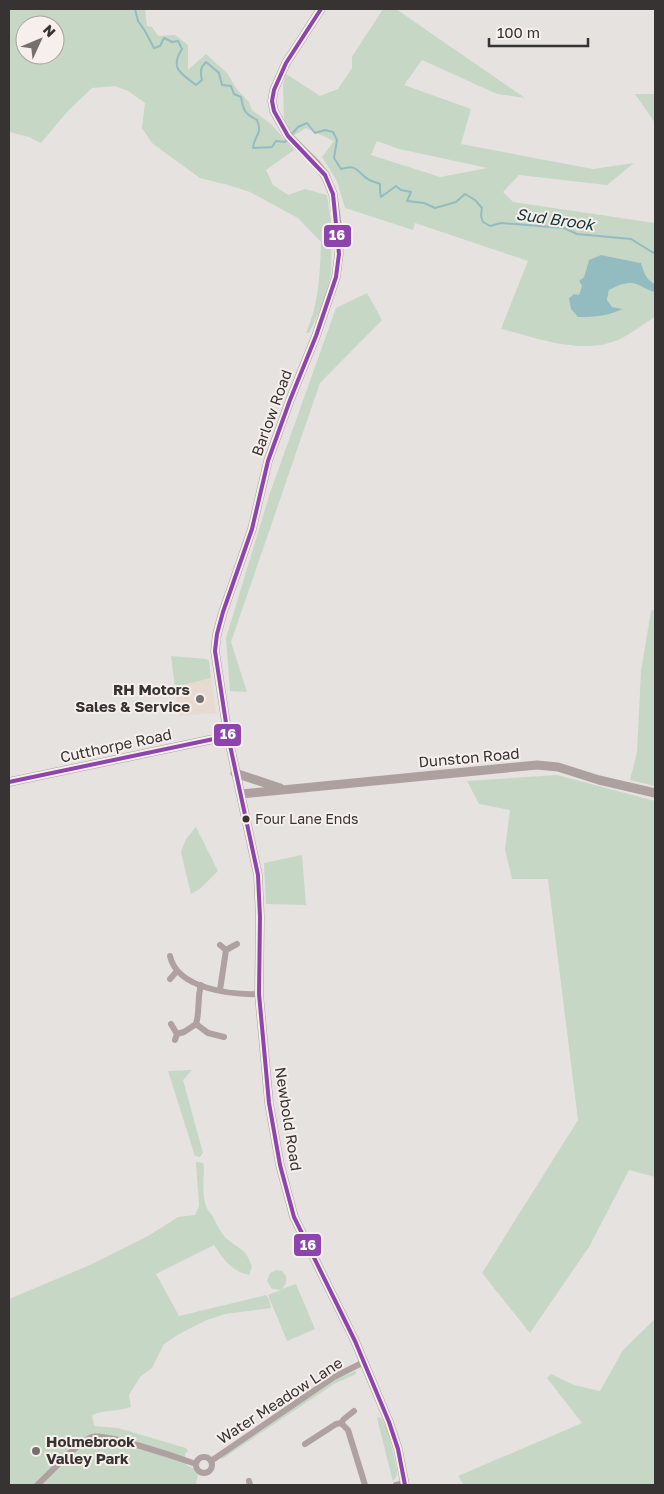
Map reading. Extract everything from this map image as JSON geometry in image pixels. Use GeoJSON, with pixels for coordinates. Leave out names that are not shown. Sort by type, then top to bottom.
{"type":"FeatureCollection","features":[{"type":"Feature","properties":{"kind":"main road","name":"Barlow Road"},"geometry":{"type":"LineString","coordinates":[[228,736],[215,651],[217,634],[252,529],[268,461],[316,336],[336,277],[338,232],[333,194],[325,175],[315,162],[288,136],[274,111],[272,101],[274,90],[286,63],[321,9]]}},
{"type":"Feature","properties":{"kind":"main road","name":"Newbold Road"},"geometry":{"type":"LineString","coordinates":[[228,736],[258,875],[260,917],[259,994],[269,1103],[280,1165],[294,1217],[328,1284],[389,1422],[398,1449],[402,1485]]}},
{"type":"Feature","properties":{"kind":"main road","name":"Cutthorpe Road"},"geometry":{"type":"LineString","coordinates":[[9,782],[228,736]]}},
{"type":"Feature","properties":{"kind":"main road","name":"Dunston Road"},"geometry":{"type":"LineString","coordinates":[[241,794],[537,765],[558,767],[599,780],[655,794]]}},
{"type":"Feature","properties":{"kind":"main road","name":"Dunston Road"},"geometry":{"type":"LineString","coordinates":[[235,773],[283,789]]}},
{"type":"Feature","properties":{"kind":"street"},"geometry":{"type":"LineString","coordinates":[[226,950],[237,944]]}},
{"type":"Feature","properties":{"kind":"street"},"geometry":{"type":"LineString","coordinates":[[220,945],[226,950]]}},
{"type":"Feature","properties":{"kind":"street"},"geometry":{"type":"LineString","coordinates":[[220,990],[226,950]]}},
{"type":"Feature","properties":{"kind":"street"},"geometry":{"type":"LineString","coordinates":[[170,956],[177,971],[185,978],[201,985],[242,994],[259,994]]}},
{"type":"Feature","properties":{"kind":"street"},"geometry":{"type":"LineString","coordinates":[[170,979],[177,971]]}},
{"type":"Feature","properties":{"kind":"street"},"geometry":{"type":"LineString","coordinates":[[172,1024],[176,1037],[196,1024],[199,1013],[198,995],[201,985]]}},
{"type":"Feature","properties":{"kind":"street"},"geometry":{"type":"LineString","coordinates":[[196,1024],[208,1033],[226,1039],[229,1030]]}},
{"type":"Feature","properties":{"kind":"street","name":"Water Meadow Lane"},"geometry":{"type":"LineString","coordinates":[[211,1461],[334,1377],[364,1362]]}},
{"type":"Feature","properties":{"kind":"street"},"geometry":{"type":"LineString","coordinates":[[305,1444],[336,1424],[341,1423],[354,1411]]}},
{"type":"Feature","properties":{"kind":"street"},"geometry":{"type":"LineString","coordinates":[[341,1423],[348,1430],[365,1485]]}},
{"type":"Feature","properties":{"kind":"street","name":"Water Meadow Lane"},"geometry":{"type":"LineString","coordinates":[[37,1485],[70,1454],[91,1438],[98,1437],[136,1445],[196,1464]]}},
{"type":"Feature","properties":{"kind":"street","name":"Water Meadow Lane"},"geometry":{"type":"LineString","coordinates":[[205,1457],[211,1461],[212,1466],[208,1472],[200,1472],[196,1468],[199,1459],[205,1457]]}},
{"type":"Feature","properties":{"kind":"shaded area"},"geometry":{"type":"Polygon","coordinates":[[[211,678],[216,713],[179,716],[175,687],[211,678]]]}},
{"type":"Feature","properties":{"kind":"green space"},"geometry":{"type":"Polygon","coordinates":[[[9,9],[145,9],[147,26],[152,27],[158,36],[175,35],[188,45],[188,70],[206,54],[227,73],[236,88],[249,102],[252,110],[271,124],[294,150],[266,170],[273,185],[288,195],[305,189],[327,195],[332,229],[331,274],[324,302],[309,333],[306,333],[314,311],[318,288],[321,242],[298,218],[250,192],[200,178],[152,143],[142,128],[145,103],[128,91],[115,86],[92,88],[67,112],[41,143],[29,137],[9,132],[9,9]]]}},
{"type":"Feature","properties":{"kind":"green space"},"geometry":{"type":"Polygon","coordinates":[[[383,9],[396,9],[525,98],[497,94],[422,60],[404,85],[471,109],[461,144],[593,169],[634,163],[607,185],[519,175],[503,192],[513,202],[655,223],[655,284],[647,278],[641,263],[601,255],[588,263],[584,277],[579,281],[582,286],[579,295],[611,314],[622,309],[612,307],[607,300],[609,290],[622,284],[636,284],[655,292],[655,316],[620,339],[606,344],[591,346],[560,344],[501,329],[528,261],[415,223],[413,230],[345,208],[337,181],[322,157],[334,141],[306,128],[293,136],[284,120],[283,85],[286,74],[320,96],[338,89],[352,68],[352,57],[383,9]],[[377,141],[371,155],[440,177],[488,168],[399,149],[377,141]]]}},
{"type":"Feature","properties":{"kind":"green space"},"geometry":{"type":"Polygon","coordinates":[[[635,94],[655,94],[655,123],[635,94]]]}},
{"type":"Feature","properties":{"kind":"green space"},"geometry":{"type":"Polygon","coordinates":[[[367,293],[382,320],[320,383],[231,642],[247,692],[230,691],[226,638],[270,493],[336,308],[367,293]]]}},
{"type":"Feature","properties":{"kind":"green space"},"geometry":{"type":"Polygon","coordinates":[[[655,609],[655,786],[630,780],[637,752],[641,671],[651,611],[655,609]]]}},
{"type":"Feature","properties":{"kind":"green space"},"geometry":{"type":"Polygon","coordinates":[[[171,656],[206,659],[209,661],[211,678],[175,687],[171,656]]]}},
{"type":"Feature","properties":{"kind":"green space"},"geometry":{"type":"Polygon","coordinates":[[[557,775],[655,801],[655,1177],[629,1170],[589,1247],[530,1333],[482,1273],[578,1120],[548,879],[512,879],[505,850],[510,810],[479,804],[467,781],[557,775]]]}},
{"type":"Feature","properties":{"kind":"green space"},"geometry":{"type":"Polygon","coordinates":[[[196,827],[218,871],[201,888],[191,894],[181,852],[186,839],[196,827]]]}},
{"type":"Feature","properties":{"kind":"green space"},"geometry":{"type":"Polygon","coordinates":[[[302,855],[306,905],[266,904],[264,863],[302,855]]]}},
{"type":"Feature","properties":{"kind":"green space"},"geometry":{"type":"Polygon","coordinates":[[[192,1070],[183,1080],[203,1153],[200,1157],[195,1156],[168,1071],[192,1070]]]}},
{"type":"Feature","properties":{"kind":"green space"},"geometry":{"type":"Polygon","coordinates":[[[196,1162],[203,1163],[204,1167],[204,1195],[208,1210],[223,1235],[245,1253],[252,1267],[249,1275],[237,1271],[225,1260],[214,1245],[156,1274],[179,1316],[266,1295],[271,1308],[225,1314],[207,1320],[179,1334],[164,1344],[152,1368],[140,1377],[129,1395],[131,1407],[92,1415],[94,1426],[118,1428],[186,1448],[188,1451],[185,1454],[186,1465],[193,1468],[198,1476],[197,1485],[9,1485],[9,1299],[90,1265],[148,1236],[178,1217],[195,1215],[199,1206],[196,1162]]]}},
{"type":"Feature","properties":{"kind":"green space"},"geometry":{"type":"Polygon","coordinates":[[[276,1270],[282,1271],[286,1276],[286,1283],[282,1289],[296,1284],[315,1329],[287,1341],[268,1295],[281,1290],[272,1289],[267,1281],[270,1273],[276,1270]]]}},
{"type":"Feature","properties":{"kind":"green space"},"geometry":{"type":"Polygon","coordinates":[[[655,1319],[655,1485],[464,1485],[458,1476],[582,1423],[547,1378],[551,1374],[574,1385],[600,1391],[623,1350],[655,1319]]]}},
{"type":"Feature","properties":{"kind":"green space"},"geometry":{"type":"Polygon","coordinates":[[[356,1371],[356,1374],[334,1384],[222,1459],[220,1457],[338,1378],[356,1371]]]}},
{"type":"Feature","properties":{"kind":"green space"},"geometry":{"type":"Polygon","coordinates":[[[380,1417],[388,1434],[397,1470],[397,1475],[393,1482],[377,1418],[380,1417]]]}},
{"type":"Feature","properties":{"kind":"water"},"geometry":{"type":"Polygon","coordinates":[[[601,255],[641,263],[647,278],[655,284],[655,292],[636,284],[622,284],[609,290],[607,300],[612,307],[623,309],[601,316],[578,317],[571,309],[569,298],[574,294],[579,295],[582,286],[579,281],[584,277],[589,260],[601,255]]]}},
{"type":"Feature","properties":{"kind":"waterway","name":"Sud Brook"},"geometry":{"type":"LineString","coordinates":[[135,9],[138,21],[154,48],[160,46],[164,38],[172,42],[178,41],[182,49],[178,56],[177,66],[186,78],[196,85],[202,80],[201,70],[206,62],[219,73],[222,85],[231,86],[234,94],[241,97],[245,111],[257,120],[259,125],[259,132],[253,148],[272,147],[276,141],[285,142],[287,140]]}},
{"type":"Feature","properties":{"kind":"waterway","name":"Sud Brook"},"geometry":{"type":"LineString","coordinates":[[291,135],[298,127],[307,123],[315,133],[325,130],[333,132],[337,140],[334,158],[341,169],[354,168],[368,180],[380,184],[381,197],[396,186],[401,190],[411,192],[407,201],[424,203],[435,208],[456,202],[465,194],[475,200],[482,208],[481,216],[483,222],[490,226],[501,223],[564,228],[577,234],[631,239],[655,253]]}},
{"type":"Feature","properties":{"kind":"transit line","name":"16"},"geometry":{"type":"LineString","coordinates":[[321,9],[286,63],[274,90],[272,101],[274,111],[288,136],[325,175],[333,194],[339,254],[336,277],[316,336],[268,461],[252,529],[223,612],[215,651],[228,736],[258,875],[260,917],[259,994],[269,1103],[280,1165],[294,1217],[355,1341],[389,1422],[398,1449],[405,1485]]}},
{"type":"Feature","properties":{"kind":"transit line","name":"16"},"geometry":{"type":"LineString","coordinates":[[9,782],[228,736]]}},
{"type":"Feature","properties":{"kind":"place","name":"RH Motors Sales & Service"},"geometry":{"type":"Point","coordinates":[200,699]}},
{"type":"Feature","properties":{"kind":"place","name":"Four Lane Ends"},"geometry":{"type":"Point","coordinates":[246,819]}},
{"type":"Feature","properties":{"kind":"place","name":"Holmebrook Valley Park"},"geometry":{"type":"Point","coordinates":[36,1451]}}]}
